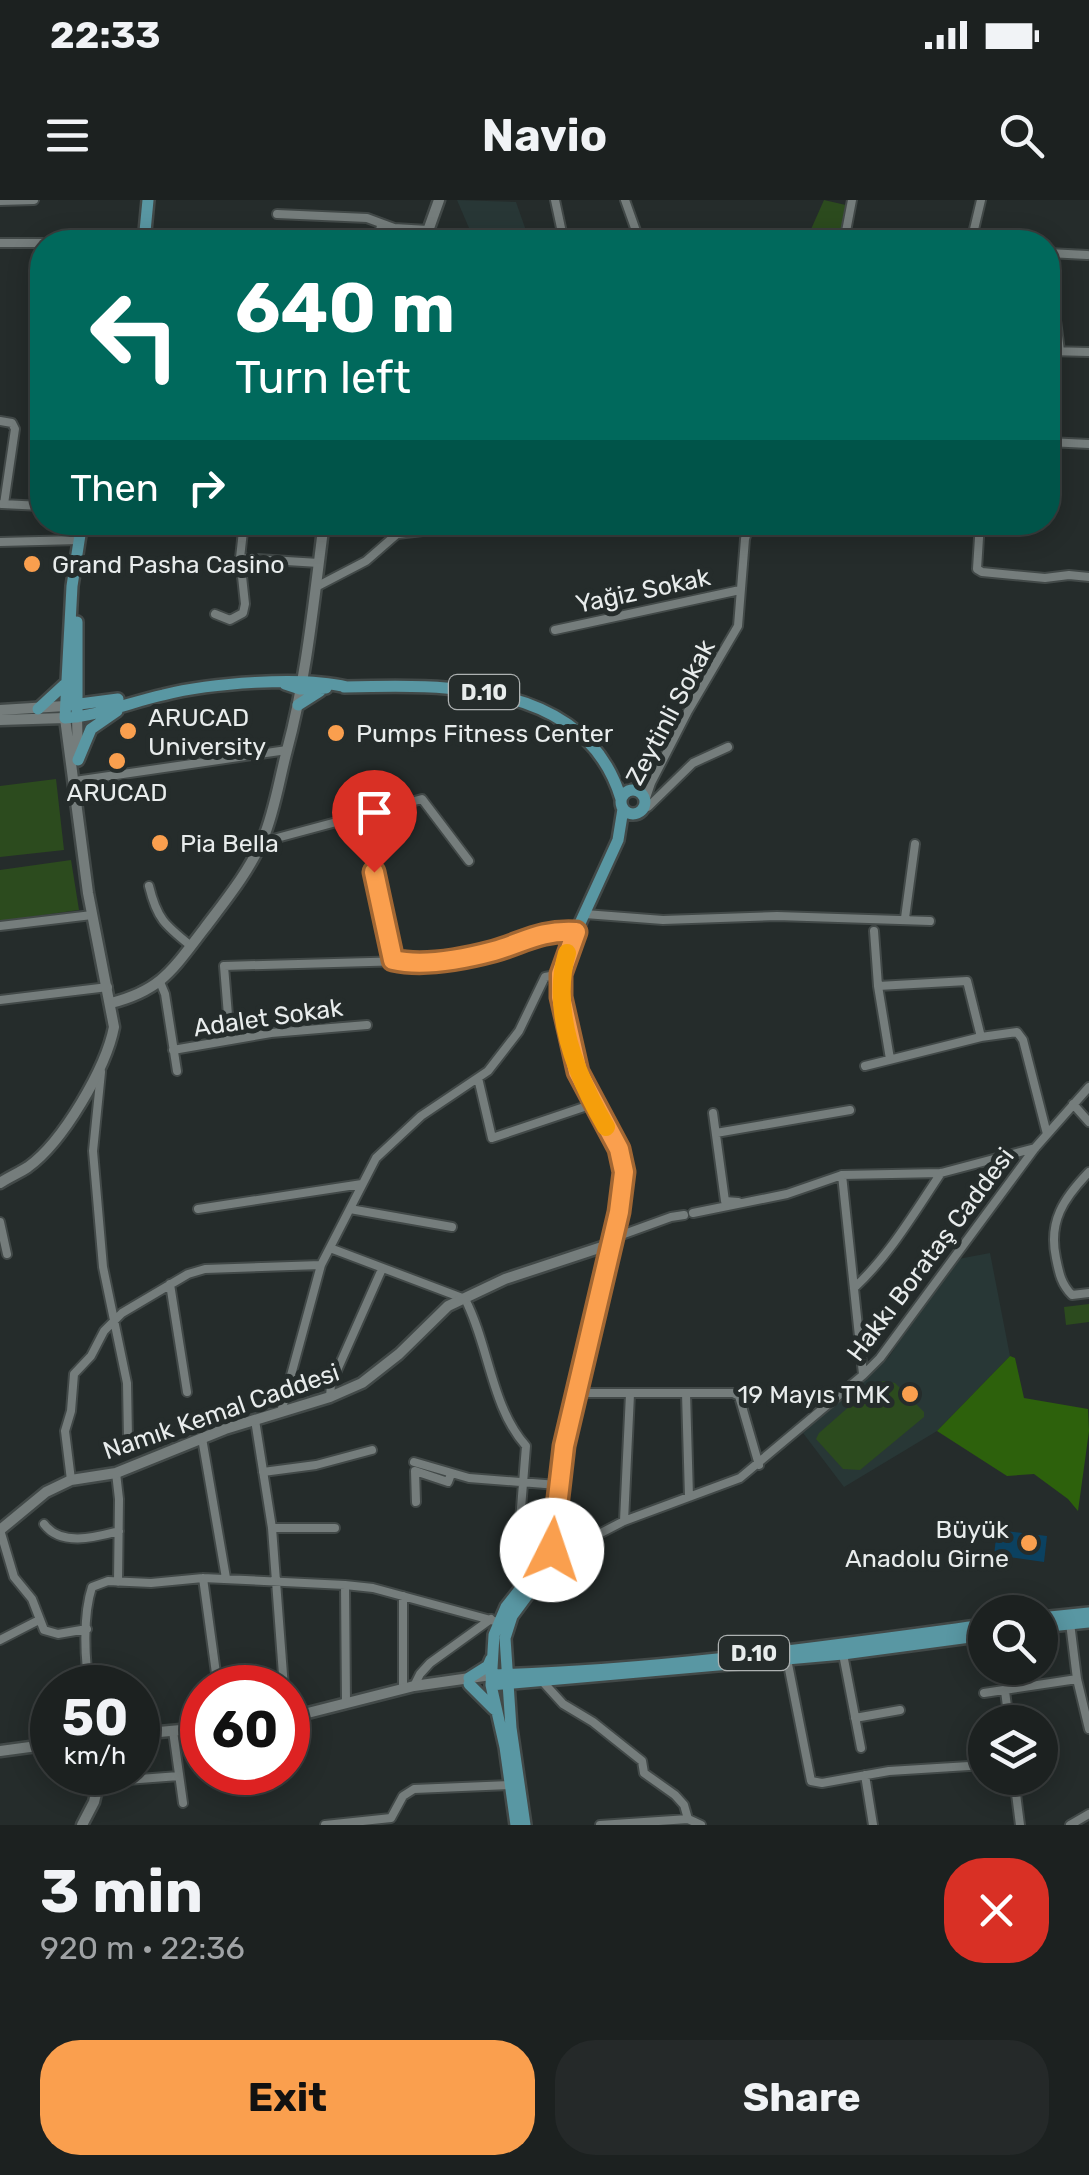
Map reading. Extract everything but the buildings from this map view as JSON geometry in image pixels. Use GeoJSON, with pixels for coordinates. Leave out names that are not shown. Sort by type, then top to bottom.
{"type":"FeatureCollection","features":[{"type":"Feature","properties":{"kind":"main road"},"geometry":{"type":"LineString","coordinates":[[148,230],[151,200]]}},
{"type":"Feature","properties":{"kind":"main road"},"geometry":{"type":"LineString","coordinates":[[71,712],[66,681],[81,535]]}},
{"type":"Feature","properties":{"kind":"main road"},"geometry":{"type":"LineString","coordinates":[[71,712],[77,662],[74,602],[83,535]]}},
{"type":"Feature","properties":{"kind":"main road"},"geometry":{"type":"LineString","coordinates":[[77,662],[87,694],[102,702]]}},
{"type":"Feature","properties":{"kind":"main road"},"geometry":{"type":"LineString","coordinates":[[38,714],[66,681]]}},
{"type":"Feature","properties":{"kind":"main road","name":"D.10"},"geometry":{"type":"LineString","coordinates":[[71,712],[102,702],[214,687],[429,685],[502,697],[537,707],[567,722],[592,742],[640,801]]}},
{"type":"Feature","properties":{"kind":"main road"},"geometry":{"type":"LineString","coordinates":[[298,706],[308,696],[340,687]]}},
{"type":"Feature","properties":{"kind":"main road","name":"D.10"},"geometry":{"type":"LineString","coordinates":[[71,712],[166,694]]}},
{"type":"Feature","properties":{"kind":"main road"},"geometry":{"type":"LineString","coordinates":[[75,758],[91,730],[129,703]]}},
{"type":"Feature","properties":{"kind":"main road","name":"D.10"},"geometry":{"type":"LineString","coordinates":[[602,756],[622,804]]}},
{"type":"Feature","properties":{"kind":"main road"},"geometry":{"type":"LineString","coordinates":[[613,853],[622,826],[625,793],[640,801]]}},
{"type":"Feature","properties":{"kind":"main road"},"geometry":{"type":"LineString","coordinates":[[622,804],[632,814],[640,801]]}},
{"type":"Feature","properties":{"kind":"main road"},"geometry":{"type":"LineString","coordinates":[[525,1825],[503,1711],[491,1680],[512,1616],[546,1563],[556,1485],[624,1172],[619,1149],[578,1072],[561,997],[561,974],[576,932],[640,801]]}},
{"type":"Feature","properties":{"kind":"main road"},"geometry":{"type":"LineString","coordinates":[[516,1825],[500,1727],[512,1679],[498,1654],[494,1620],[546,1563]]}},
{"type":"Feature","properties":{"kind":"main road"},"geometry":{"type":"LineString","coordinates":[[1058,1616],[1089,1613]]}},
{"type":"Feature","properties":{"kind":"main road"},"geometry":{"type":"LineString","coordinates":[[1058,1626],[1089,1622]]}},
{"type":"Feature","properties":{"kind":"main road","name":"D.10"},"geometry":{"type":"LineString","coordinates":[[491,1680],[968,1628]]}},
{"type":"Feature","properties":{"kind":"main road","name":"D.10"},"geometry":{"type":"LineString","coordinates":[[512,1679],[544,1682],[843,1654],[968,1637]]}},
{"type":"Feature","properties":{"kind":"main road"},"geometry":{"type":"LineString","coordinates":[[498,1654],[469,1681],[503,1711]]}},
{"type":"Feature","properties":{"kind":"street"},"geometry":{"type":"LineString","coordinates":[[0,201],[34,200]]}},
{"type":"Feature","properties":{"kind":"street"},"geometry":{"type":"LineString","coordinates":[[277,214],[367,218],[380,226],[428,230],[439,200]]}},
{"type":"Feature","properties":{"kind":"street"},"geometry":{"type":"LineString","coordinates":[[555,200],[561,230]]}},
{"type":"Feature","properties":{"kind":"street"},"geometry":{"type":"LineString","coordinates":[[625,200],[636,230]]}},
{"type":"Feature","properties":{"kind":"street"},"geometry":{"type":"LineString","coordinates":[[846,230],[852,200]]}},
{"type":"Feature","properties":{"kind":"street"},"geometry":{"type":"LineString","coordinates":[[975,230],[981,200]]}},
{"type":"Feature","properties":{"kind":"street"},"geometry":{"type":"LineString","coordinates":[[379,230],[380,226]]}},
{"type":"Feature","properties":{"kind":"street"},"geometry":{"type":"LineString","coordinates":[[0,243],[30,243]]}},
{"type":"Feature","properties":{"kind":"street"},"geometry":{"type":"LineString","coordinates":[[1060,254],[1087,255]]}},
{"type":"Feature","properties":{"kind":"street"},"geometry":{"type":"LineString","coordinates":[[1060,351],[1089,352]]}},
{"type":"Feature","properties":{"kind":"street"},"geometry":{"type":"LineString","coordinates":[[0,421],[12,423],[15,429],[2,504],[30,505]]}},
{"type":"Feature","properties":{"kind":"street"},"geometry":{"type":"LineString","coordinates":[[1060,443],[1089,444]]}},
{"type":"Feature","properties":{"kind":"street"},"geometry":{"type":"LineString","coordinates":[[214,614],[230,620],[243,613],[243,535]]}},
{"type":"Feature","properties":{"kind":"street"},"geometry":{"type":"LineString","coordinates":[[111,1004],[148,992],[160,982],[192,946],[262,842],[276,804],[298,706],[322,535]]}},
{"type":"Feature","properties":{"kind":"street"},"geometry":{"type":"LineString","coordinates":[[315,588],[358,566],[396,535]]}},
{"type":"Feature","properties":{"kind":"street","name":"Zeytinli Sokak"},"geometry":{"type":"LineString","coordinates":[[640,801],[738,626],[748,535]]}},
{"type":"Feature","properties":{"kind":"street"},"geometry":{"type":"LineString","coordinates":[[979,535],[978,569],[982,572],[1045,578],[1089,577]]}},
{"type":"Feature","properties":{"kind":"street"},"geometry":{"type":"LineString","coordinates":[[0,542],[79,540]]}},
{"type":"Feature","properties":{"kind":"street"},"geometry":{"type":"LineString","coordinates":[[240,558],[319,563]]}},
{"type":"Feature","properties":{"kind":"street","name":"Yağiz Sokak"},"geometry":{"type":"LineString","coordinates":[[555,630],[740,590]]}},
{"type":"Feature","properties":{"kind":"street"},"geometry":{"type":"LineString","coordinates":[[0,710],[38,714],[65,738],[75,758]]}},
{"type":"Feature","properties":{"kind":"street"},"geometry":{"type":"LineString","coordinates":[[0,720],[71,712],[75,782],[92,915],[114,1027],[102,1065],[94,1151],[104,1267],[127,1383],[128,1438]]}},
{"type":"Feature","properties":{"kind":"street"},"geometry":{"type":"LineString","coordinates":[[640,801],[660,796],[693,763],[728,747]]}},
{"type":"Feature","properties":{"kind":"street"},"geometry":{"type":"LineString","coordinates":[[75,782],[288,750]]}},
{"type":"Feature","properties":{"kind":"street"},"geometry":{"type":"LineString","coordinates":[[262,842],[422,799],[469,861]]}},
{"type":"Feature","properties":{"kind":"street"},"geometry":{"type":"LineString","coordinates":[[905,918],[915,844]]}},
{"type":"Feature","properties":{"kind":"street"},"geometry":{"type":"LineString","coordinates":[[374,872],[393,960]]}},
{"type":"Feature","properties":{"kind":"street"},"geometry":{"type":"LineString","coordinates":[[149,886],[155,912],[192,946]]}},
{"type":"Feature","properties":{"kind":"street"},"geometry":{"type":"LineString","coordinates":[[585,914],[663,920],[778,916],[930,921]]}},
{"type":"Feature","properties":{"kind":"street"},"geometry":{"type":"LineString","coordinates":[[0,926],[92,915]]}},
{"type":"Feature","properties":{"kind":"street"},"geometry":{"type":"LineString","coordinates":[[230,1040],[224,966],[464,958],[557,931],[576,932]]}},
{"type":"Feature","properties":{"kind":"street"},"geometry":{"type":"LineString","coordinates":[[874,931],[890,1060]]}},
{"type":"Feature","properties":{"kind":"street"},"geometry":{"type":"LineString","coordinates":[[281,1412],[322,1265],[376,1158],[421,1116],[478,1078],[513,1040],[544,977],[561,974]]}},
{"type":"Feature","properties":{"kind":"street"},"geometry":{"type":"LineString","coordinates":[[878,986],[967,981],[981,1037]]}},
{"type":"Feature","properties":{"kind":"street","name":"Adalet Sokak"},"geometry":{"type":"LineString","coordinates":[[160,982],[177,1071]]}},
{"type":"Feature","properties":{"kind":"street"},"geometry":{"type":"LineString","coordinates":[[0,1000],[108,988]]}},
{"type":"Feature","properties":{"kind":"street","name":"Adalet Sokak"},"geometry":{"type":"LineString","coordinates":[[173,1050],[325,1026],[367,1025]]}},
{"type":"Feature","properties":{"kind":"street"},"geometry":{"type":"LineString","coordinates":[[866,1066],[981,1037],[1017,1032],[1023,1040],[1047,1134]]}},
{"type":"Feature","properties":{"kind":"street"},"geometry":{"type":"LineString","coordinates":[[0,1182],[30,1166],[57,1137],[102,1065]]}},
{"type":"Feature","properties":{"kind":"street"},"geometry":{"type":"LineString","coordinates":[[478,1078],[492,1138],[593,1104]]}},
{"type":"Feature","properties":{"kind":"street","name":"Hakkı Borataş Caddesi"},"geometry":{"type":"LineString","coordinates":[[581,1542],[624,1521],[740,1478],[862,1376],[880,1358],[1036,1148],[1089,1087]]}},
{"type":"Feature","properties":{"kind":"street"},"geometry":{"type":"LineString","coordinates":[[1073,1104],[1089,1122]]}},
{"type":"Feature","properties":{"kind":"street"},"geometry":{"type":"LineString","coordinates":[[716,1133],[850,1110]]}},
{"type":"Feature","properties":{"kind":"street"},"geometry":{"type":"LineString","coordinates":[[712,1113],[725,1201],[747,1204]]}},
{"type":"Feature","properties":{"kind":"street"},"geometry":{"type":"LineString","coordinates":[[612,1241],[671,1216],[747,1204],[842,1175],[941,1174],[1036,1148]]}},
{"type":"Feature","properties":{"kind":"street"},"geometry":{"type":"LineString","coordinates":[[1089,1172],[1062,1204],[1052,1240],[1064,1286],[1072,1295],[1089,1293]]}},
{"type":"Feature","properties":{"kind":"street"},"geometry":{"type":"LineString","coordinates":[[854,1288],[903,1230],[941,1174]]}},
{"type":"Feature","properties":{"kind":"street"},"geometry":{"type":"LineString","coordinates":[[842,1175],[862,1376]]}},
{"type":"Feature","properties":{"kind":"street"},"geometry":{"type":"LineString","coordinates":[[198,1209],[362,1184]]}},
{"type":"Feature","properties":{"kind":"street"},"geometry":{"type":"LineString","coordinates":[[350,1209],[452,1227]]}},
{"type":"Feature","properties":{"kind":"street"},"geometry":{"type":"LineString","coordinates":[[0,1222],[8,1254]]}},
{"type":"Feature","properties":{"kind":"street","name":"Namık Kemal Caddesi"},"geometry":{"type":"LineString","coordinates":[[0,1530],[46,1492],[71,1480],[116,1473],[202,1438],[362,1383],[399,1354],[435,1316],[504,1279],[612,1241]]}},
{"type":"Feature","properties":{"kind":"street"},"geometry":{"type":"LineString","coordinates":[[330,1248],[465,1299],[510,1424],[526,1446],[518,1546],[525,1557],[546,1563],[581,1542]]}},
{"type":"Feature","properties":{"kind":"street"},"geometry":{"type":"LineString","coordinates":[[71,1480],[65,1431],[71,1411],[72,1379],[92,1356],[104,1331],[122,1313],[188,1274],[220,1267],[322,1265]]}},
{"type":"Feature","properties":{"kind":"street"},"geometry":{"type":"LineString","coordinates":[[330,1397],[330,1384],[382,1269]]}},
{"type":"Feature","properties":{"kind":"street"},"geometry":{"type":"LineString","coordinates":[[170,1284],[187,1392]]}},
{"type":"Feature","properties":{"kind":"street"},"geometry":{"type":"LineString","coordinates":[[575,1393],[724,1391],[739,1396],[759,1465]]}},
{"type":"Feature","properties":{"kind":"street"},"geometry":{"type":"LineString","coordinates":[[686,1392],[689,1497]]}},
{"type":"Feature","properties":{"kind":"street"},"geometry":{"type":"LineString","coordinates":[[624,1521],[630,1394]]}},
{"type":"Feature","properties":{"kind":"street"},"geometry":{"type":"LineString","coordinates":[[255,1420],[272,1528],[283,1665]]}},
{"type":"Feature","properties":{"kind":"street"},"geometry":{"type":"LineString","coordinates":[[202,1438],[226,1578]]}},
{"type":"Feature","properties":{"kind":"street"},"geometry":{"type":"LineString","coordinates":[[263,1472],[316,1465],[372,1450]]}},
{"type":"Feature","properties":{"kind":"street"},"geometry":{"type":"LineString","coordinates":[[414,1462],[487,1480],[556,1485]]}},
{"type":"Feature","properties":{"kind":"street"},"geometry":{"type":"LineString","coordinates":[[416,1502],[415,1471],[448,1482],[451,1474]]}},
{"type":"Feature","properties":{"kind":"street"},"geometry":{"type":"LineString","coordinates":[[116,1473],[118,1582]]}},
{"type":"Feature","properties":{"kind":"street"},"geometry":{"type":"LineString","coordinates":[[44,1524],[55,1535],[88,1539],[119,1531]]}},
{"type":"Feature","properties":{"kind":"street"},"geometry":{"type":"LineString","coordinates":[[272,1528],[335,1528]]}},
{"type":"Feature","properties":{"kind":"street"},"geometry":{"type":"LineString","coordinates":[[0,1530],[14,1577],[32,1598],[39,1620],[50,1633],[88,1630]]}},
{"type":"Feature","properties":{"kind":"street"},"geometry":{"type":"LineString","coordinates":[[546,1563],[581,1542]]}},
{"type":"Feature","properties":{"kind":"street"},"geometry":{"type":"LineString","coordinates":[[203,1578],[215,1665]]}},
{"type":"Feature","properties":{"kind":"street"},"geometry":{"type":"LineString","coordinates":[[85,1665],[86,1603],[92,1587],[108,1581],[152,1583],[226,1578],[345,1585],[373,1588],[494,1620]]}},
{"type":"Feature","properties":{"kind":"street"},"geometry":{"type":"LineString","coordinates":[[345,1585],[346,1703]]}},
{"type":"Feature","properties":{"kind":"street"},"geometry":{"type":"LineString","coordinates":[[402,1596],[409,1688]]}},
{"type":"Feature","properties":{"kind":"street"},"geometry":{"type":"LineString","coordinates":[[0,1640],[39,1620]]}},
{"type":"Feature","properties":{"kind":"street"},"geometry":{"type":"LineString","coordinates":[[409,1688],[430,1663],[494,1620]]}},
{"type":"Feature","properties":{"kind":"street"},"geometry":{"type":"LineString","coordinates":[[1070,1624],[1089,1729]]}},
{"type":"Feature","properties":{"kind":"street"},"geometry":{"type":"LineString","coordinates":[[843,1654],[861,1748]]}},
{"type":"Feature","properties":{"kind":"street"},"geometry":{"type":"LineString","coordinates":[[788,1659],[808,1778],[816,1784],[865,1775],[968,1766]]}},
{"type":"Feature","properties":{"kind":"street"},"geometry":{"type":"LineString","coordinates":[[984,1693],[1077,1679]]}},
{"type":"Feature","properties":{"kind":"street"},"geometry":{"type":"LineString","coordinates":[[310,1712],[409,1688],[491,1680]]}},
{"type":"Feature","properties":{"kind":"street"},"geometry":{"type":"LineString","coordinates":[[544,1682],[563,1704],[642,1761],[644,1773],[684,1805],[688,1818]]}},
{"type":"Feature","properties":{"kind":"street"},"geometry":{"type":"LineString","coordinates":[[1005,1691],[1006,1705]]}},
{"type":"Feature","properties":{"kind":"street"},"geometry":{"type":"LineString","coordinates":[[855,1718],[900,1710]]}},
{"type":"Feature","properties":{"kind":"street"},"geometry":{"type":"LineString","coordinates":[[160,1732],[180,1730]]}},
{"type":"Feature","properties":{"kind":"street"},"geometry":{"type":"LineString","coordinates":[[173,1731],[183,1804]]}},
{"type":"Feature","properties":{"kind":"street"},"geometry":{"type":"LineString","coordinates":[[0,1751],[30,1747]]}},
{"type":"Feature","properties":{"kind":"street"},"geometry":{"type":"LineString","coordinates":[[865,1775],[874,1825]]}},
{"type":"Feature","properties":{"kind":"street"},"geometry":{"type":"LineString","coordinates":[[160,1776],[179,1776]]}},
{"type":"Feature","properties":{"kind":"street"},"geometry":{"type":"LineString","coordinates":[[325,1825],[391,1818],[403,1796],[414,1790],[510,1785]]}},
{"type":"Feature","properties":{"kind":"street"},"geometry":{"type":"LineString","coordinates":[[82,1825],[94,1795]]}},
{"type":"Feature","properties":{"kind":"street"},"geometry":{"type":"LineString","coordinates":[[1016,1795],[1020,1825]]}},
{"type":"Feature","properties":{"kind":"street"},"geometry":{"type":"LineString","coordinates":[[1070,1825],[1089,1814]]}},
{"type":"Feature","properties":{"kind":"street"},"geometry":{"type":"LineString","coordinates":[[600,1825],[688,1818],[701,1825]]}},
{"type":"Feature","properties":{"kind":"shaded area"},"geometry":{"type":"Polygon","coordinates":[[[457,200],[516,202],[526,230],[470,230],[457,200]]]}},
{"type":"Feature","properties":{"kind":"shaded area","name":"19 Mayıs TMK"},"geometry":{"type":"Polygon","coordinates":[[[990,1253],[1010,1356],[937,1431],[844,1487],[803,1433],[889,1357],[953,1260],[990,1253]]]}},
{"type":"Feature","properties":{"kind":"green space"},"geometry":{"type":"Polygon","coordinates":[[[824,200],[850,206],[844,230],[811,230],[824,200]]]}},
{"type":"Feature","properties":{"kind":"green space"},"geometry":{"type":"Polygon","coordinates":[[[56,779],[64,850],[0,857],[0,786],[56,779]]]}},
{"type":"Feature","properties":{"kind":"green space"},"geometry":{"type":"Polygon","coordinates":[[[71,860],[79,910],[0,921],[0,870],[71,860]]]}},
{"type":"Feature","properties":{"kind":"green space"},"geometry":{"type":"Polygon","coordinates":[[[1089,1304],[1089,1322],[1066,1325],[1064,1307],[1089,1304]]]}},
{"type":"Feature","properties":{"kind":"green space"},"geometry":{"type":"Polygon","coordinates":[[[1010,1356],[1015,1358],[1024,1398],[1088,1409],[1089,1431],[1078,1511],[1034,1474],[1007,1476],[937,1431],[1010,1356]]]}},
{"type":"Feature","properties":{"kind":"green space"},"geometry":{"type":"Polygon","coordinates":[[[876,1383],[895,1383],[924,1412],[924,1417],[860,1470],[843,1469],[816,1439],[876,1383]]]}},
{"type":"Feature","properties":{"kind":"water"},"geometry":{"type":"Polygon","coordinates":[[[997,1530],[1047,1536],[1044,1562],[994,1555],[997,1530]]]}},
{"type":"Feature","properties":{"kind":"slow traffic"},"geometry":{"type":"LineString","coordinates":[[567,953],[561,974],[561,997],[578,1072],[606,1127]]}},
{"type":"Feature","properties":{"kind":"place","name":"Grand Pasha Casino"},"geometry":{"type":"Point","coordinates":[32,564]}},
{"type":"Feature","properties":{"kind":"place","name":"ARUCAD University"},"geometry":{"type":"Point","coordinates":[128,731]}},
{"type":"Feature","properties":{"kind":"place","name":"Pumps Fitness Center"},"geometry":{"type":"Point","coordinates":[336,733]}},
{"type":"Feature","properties":{"kind":"place","name":"ARUCAD"},"geometry":{"type":"Point","coordinates":[117,761]}},
{"type":"Feature","properties":{"kind":"place","name":"Pia Bella"},"geometry":{"type":"Point","coordinates":[160,843]}},
{"type":"Feature","properties":{"kind":"place","name":"19 Mayıs TMK"},"geometry":{"type":"Point","coordinates":[910,1394]}},
{"type":"Feature","properties":{"kind":"place","name":"Büyük Anadolu Girne"},"geometry":{"type":"Point","coordinates":[1029,1543]}},
{"type":"Feature","properties":{"kind":"route"},"geometry":{"type":"LineString","coordinates":[[374,872],[393,960],[464,958],[557,931],[576,932],[561,974],[561,997],[578,1072],[619,1149],[624,1172],[619,1212],[556,1485],[552,1550]]}}]}
